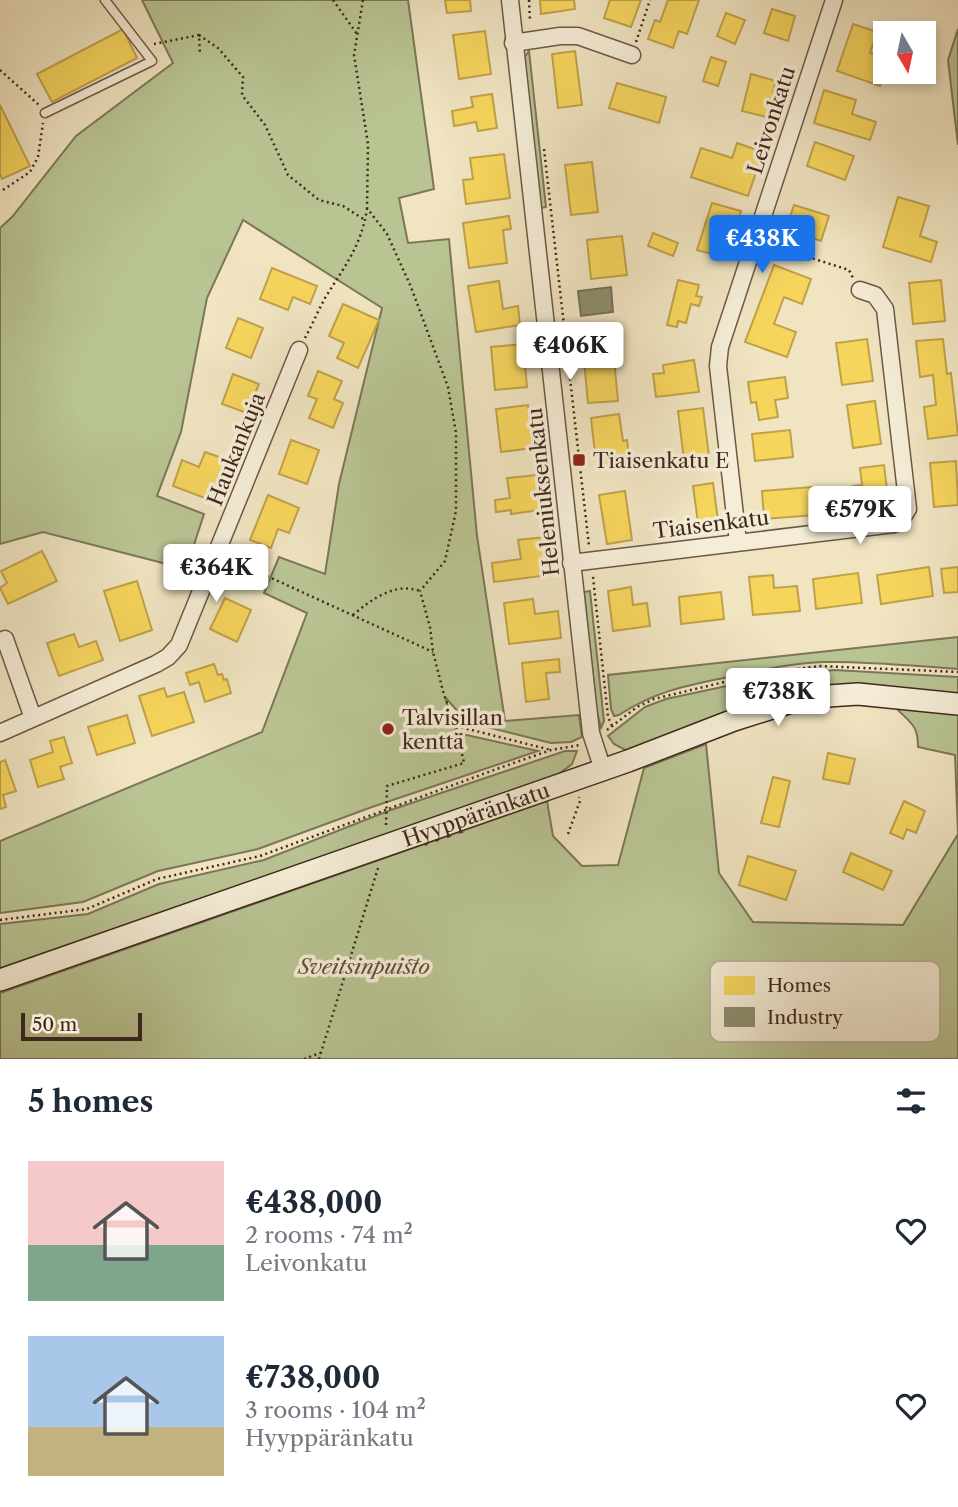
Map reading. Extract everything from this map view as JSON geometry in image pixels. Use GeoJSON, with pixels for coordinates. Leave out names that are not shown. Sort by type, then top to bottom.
{"type":"FeatureCollection","features":[{"type":"Feature","properties":{"kind":"street","name":"Heleniuksenkatu"},"geometry":{"type":"LineString","coordinates":[[510,0],[592,739],[603,770]]}},
{"type":"Feature","properties":{"kind":"street","name":"Leivonkatu"},"geometry":{"type":"LineString","coordinates":[[738,542],[718,366],[720,347],[834,0]]}},
{"type":"Feature","properties":{"kind":"street"},"geometry":{"type":"LineString","coordinates":[[513,43],[578,36],[632,55]]}},
{"type":"Feature","properties":{"kind":"street","name":"Tiaisenkatu"},"geometry":{"type":"LineString","coordinates":[[571,563],[894,524],[905,516],[908,509],[885,309],[875,295],[860,290]]}},
{"type":"Feature","properties":{"kind":"street","name":"Haukankuja"},"geometry":{"type":"LineString","coordinates":[[0,733],[168,657],[179,645],[299,350]]}},
{"type":"Feature","properties":{"kind":"street"},"geometry":{"type":"LineString","coordinates":[[5,639],[33,718]]}},
{"type":"Feature","properties":{"kind":"street","name":"Hyyppäränkatu"},"geometry":{"type":"LineString","coordinates":[[0,980],[791,702],[858,694],[958,704]]}},
{"type":"Feature","properties":{"kind":"lane"},"geometry":{"type":"LineString","coordinates":[[45,113],[152,61],[105,0]]}},
{"type":"Feature","properties":{"kind":"path"},"geometry":{"type":"LineString","coordinates":[[333,0],[357,34]]}},
{"type":"Feature","properties":{"kind":"path"},"geometry":{"type":"LineString","coordinates":[[299,350],[325,299],[355,251],[365,220],[368,144],[354,55],[363,0]]}},
{"type":"Feature","properties":{"kind":"path"},"geometry":{"type":"LineString","coordinates":[[528,0],[531,40]]}},
{"type":"Feature","properties":{"kind":"path"},"geometry":{"type":"LineString","coordinates":[[632,55],[650,0]]}},
{"type":"Feature","properties":{"kind":"path"},"geometry":{"type":"LineString","coordinates":[[140,46],[199,35],[218,48],[243,77],[242,95],[265,125],[288,175],[319,200],[343,206],[365,220]]}},
{"type":"Feature","properties":{"kind":"path"},"geometry":{"type":"LineString","coordinates":[[199,35],[201,55]]}},
{"type":"Feature","properties":{"kind":"path"},"geometry":{"type":"LineString","coordinates":[[0,69],[45,113],[38,157],[30,172],[3,190]]}},
{"type":"Feature","properties":{"kind":"path"},"geometry":{"type":"LineString","coordinates":[[544,147],[608,717],[612,726]]}},
{"type":"Feature","properties":{"kind":"path"},"geometry":{"type":"LineString","coordinates":[[367,208],[387,234],[411,287],[448,387],[456,433],[456,511],[444,561],[420,591]]}},
{"type":"Feature","properties":{"kind":"path"},"geometry":{"type":"LineString","coordinates":[[755,240],[849,270],[860,290]]}},
{"type":"Feature","properties":{"kind":"path"},"geometry":{"type":"LineString","coordinates":[[217,552],[433,652]]}},
{"type":"Feature","properties":{"kind":"path"},"geometry":{"type":"LineString","coordinates":[[353,615],[366,604],[394,589],[408,586],[420,591]]}},
{"type":"Feature","properties":{"kind":"path"},"geometry":{"type":"LineString","coordinates":[[318,1059],[386,845],[387,786],[464,763],[456,726],[444,695],[433,652],[430,627],[420,591]]}},
{"type":"Feature","properties":{"kind":"path"},"geometry":{"type":"LineString","coordinates":[[0,920],[87,909],[157,879],[260,856],[551,750],[579,745],[612,726],[637,707],[654,699],[696,687],[819,666],[958,672]]}},
{"type":"Feature","properties":{"kind":"path"},"geometry":{"type":"LineString","coordinates":[[456,726],[551,750]]}},
{"type":"Feature","properties":{"kind":"path"},"geometry":{"type":"LineString","coordinates":[[568,834],[580,801],[574,780]]}},
{"type":"Feature","properties":{"kind":"path"},"geometry":{"type":"LineString","coordinates":[[304,1059],[320,1053]]}},
{"type":"Feature","properties":{"kind":"green space"},"geometry":{"type":"Polygon","coordinates":[[[142,0],[408,0],[434,189],[399,198],[408,243],[449,239],[477,536],[505,721],[579,715],[582,737],[571,742],[551,743],[467,722],[445,697],[461,749],[458,733],[538,751],[258,849],[158,871],[83,902],[0,913],[0,841],[262,732],[307,613],[264,593],[279,557],[325,574],[339,484],[382,308],[243,220],[207,298],[181,432],[157,496],[204,514],[186,569],[43,532],[0,544],[0,228],[12,217],[76,136],[173,63],[142,0]]]}},
{"type":"Feature","properties":{"kind":"green space"},"geometry":{"type":"Polygon","coordinates":[[[958,29],[958,145],[948,60],[958,29]]]}},
{"type":"Feature","properties":{"kind":"green space"},"geometry":{"type":"Polygon","coordinates":[[[529,51],[546,207],[541,208],[524,58],[529,51]]]}},
{"type":"Feature","properties":{"kind":"green space"},"geometry":{"type":"Polygon","coordinates":[[[590,591],[604,721],[601,728],[584,592],[590,591]]]}},
{"type":"Feature","properties":{"kind":"green space"},"geometry":{"type":"Polygon","coordinates":[[[958,637],[958,669],[858,662],[799,664],[682,687],[657,695],[619,715],[614,716],[611,709],[608,675],[958,637]]]}},
{"type":"Feature","properties":{"kind":"green space"},"geometry":{"type":"Polygon","coordinates":[[[835,670],[958,677],[958,695],[857,687],[627,751],[614,744],[608,736],[645,707],[666,699],[778,675],[835,670]]]}},
{"type":"Feature","properties":{"kind":"green space"},"geometry":{"type":"Polygon","coordinates":[[[900,706],[958,712],[958,834],[955,755],[918,747],[915,730],[898,710],[900,706]]]}},
{"type":"Feature","properties":{"kind":"green space","name":"Sveitsinpuisto"},"geometry":{"type":"Polygon","coordinates":[[[706,744],[719,873],[753,922],[903,925],[958,834],[958,1059],[0,1059],[0,993],[547,801],[553,836],[582,866],[618,865],[644,768],[706,744]]]}},
{"type":"Feature","properties":{"kind":"green space"},"geometry":{"type":"Polygon","coordinates":[[[565,751],[577,751],[572,764],[552,779],[0,971],[0,924],[88,914],[159,884],[264,860],[388,811],[565,751]]]}},
{"type":"Feature","properties":{"kind":"building: Homes"},"geometry":{"type":"Polygon","coordinates":[[[445,0],[470,0],[471,11],[447,13],[445,0]]]}},
{"type":"Feature","properties":{"kind":"building: Homes"},"geometry":{"type":"Polygon","coordinates":[[[540,0],[574,0],[575,9],[541,14],[540,0]]]}},
{"type":"Feature","properties":{"kind":"building: Homes"},"geometry":{"type":"Polygon","coordinates":[[[610,0],[641,0],[631,27],[604,18],[610,0]]]}},
{"type":"Feature","properties":{"kind":"building: Homes"},"geometry":{"type":"Polygon","coordinates":[[[668,0],[699,0],[687,34],[679,31],[673,48],[648,39],[655,20],[660,22],[668,0]]]}},
{"type":"Feature","properties":{"kind":"building: Homes"},"geometry":{"type":"Polygon","coordinates":[[[772,9],[795,16],[788,41],[764,33],[772,9]]]}},
{"type":"Feature","properties":{"kind":"building: Homes"},"geometry":{"type":"Polygon","coordinates":[[[726,13],[745,20],[735,44],[717,36],[726,13]]]}},
{"type":"Feature","properties":{"kind":"building: Homes"},"geometry":{"type":"Polygon","coordinates":[[[853,24],[873,31],[870,53],[873,54],[873,84],[837,71],[853,24]]]}},
{"type":"Feature","properties":{"kind":"building: Homes"},"geometry":{"type":"Polygon","coordinates":[[[123,29],[137,58],[52,102],[37,74],[123,29]]]}},
{"type":"Feature","properties":{"kind":"building: Homes"},"geometry":{"type":"Polygon","coordinates":[[[485,31],[491,74],[459,79],[453,35],[485,31]]]}},
{"type":"Feature","properties":{"kind":"building: Homes"},"geometry":{"type":"Polygon","coordinates":[[[575,51],[582,105],[558,108],[552,54],[575,51]]]}},
{"type":"Feature","properties":{"kind":"building: Homes"},"geometry":{"type":"Polygon","coordinates":[[[711,57],[726,62],[718,86],[703,81],[711,57]]]}},
{"type":"Feature","properties":{"kind":"building: Homes"},"geometry":{"type":"Polygon","coordinates":[[[751,74],[776,81],[767,117],[742,111],[751,74]]]}},
{"type":"Feature","properties":{"kind":"building: Homes"},"geometry":{"type":"Polygon","coordinates":[[[617,83],[666,97],[659,123],[609,108],[617,83]]]}},
{"type":"Feature","properties":{"kind":"building: Homes"},"geometry":{"type":"Polygon","coordinates":[[[824,90],[856,100],[852,114],[876,122],[870,140],[814,123],[824,90]]]}},
{"type":"Feature","properties":{"kind":"building: Homes"},"geometry":{"type":"Polygon","coordinates":[[[492,94],[497,128],[478,131],[476,122],[454,126],[452,111],[473,107],[471,97],[492,94]]]}},
{"type":"Feature","properties":{"kind":"building: Homes"},"geometry":{"type":"Polygon","coordinates":[[[0,105],[30,166],[2,179],[0,174],[0,105]]]}},
{"type":"Feature","properties":{"kind":"building: Homes"},"geometry":{"type":"Polygon","coordinates":[[[815,142],[854,156],[845,180],[807,166],[815,142]]]}},
{"type":"Feature","properties":{"kind":"building: Homes"},"geometry":{"type":"Polygon","coordinates":[[[737,143],[763,152],[748,196],[691,177],[701,148],[732,158],[737,143]]]}},
{"type":"Feature","properties":{"kind":"building: Homes"},"geometry":{"type":"Polygon","coordinates":[[[504,154],[510,198],[466,204],[463,180],[473,179],[470,158],[504,154]]]}},
{"type":"Feature","properties":{"kind":"building: Homes"},"geometry":{"type":"Polygon","coordinates":[[[592,162],[598,212],[571,215],[565,165],[592,162]]]}},
{"type":"Feature","properties":{"kind":"building: Homes"},"geometry":{"type":"Polygon","coordinates":[[[898,197],[929,206],[920,236],[937,242],[931,262],[883,247],[898,197]]]}},
{"type":"Feature","properties":{"kind":"building: Homes"},"geometry":{"type":"Polygon","coordinates":[[[712,203],[741,211],[726,258],[697,250],[712,203]]]}},
{"type":"Feature","properties":{"kind":"building: Homes"},"geometry":{"type":"Polygon","coordinates":[[[794,205],[829,216],[821,241],[786,229],[794,205]]]}},
{"type":"Feature","properties":{"kind":"building: Homes"},"geometry":{"type":"Polygon","coordinates":[[[509,216],[511,229],[503,230],[507,263],[469,268],[463,223],[509,216]]]}},
{"type":"Feature","properties":{"kind":"building: Homes"},"geometry":{"type":"Polygon","coordinates":[[[653,233],[678,243],[673,256],[648,246],[653,233]]]}},
{"type":"Feature","properties":{"kind":"building: Homes"},"geometry":{"type":"Polygon","coordinates":[[[622,236],[627,275],[591,279],[587,240],[622,236]]]}},
{"type":"Feature","properties":{"kind":"building: Homes"},"geometry":{"type":"Polygon","coordinates":[[[774,265],[811,279],[802,304],[784,297],[774,324],[796,332],[787,357],[745,342],[774,265]]]}},
{"type":"Feature","properties":{"kind":"building: Homes"},"geometry":{"type":"Polygon","coordinates":[[[272,268],[317,286],[310,304],[293,297],[288,310],[260,299],[272,268]]]}},
{"type":"Feature","properties":{"kind":"building: Homes"},"geometry":{"type":"Polygon","coordinates":[[[678,280],[699,285],[696,296],[702,297],[699,306],[691,304],[686,323],[678,321],[677,327],[667,325],[678,280]]]}},
{"type":"Feature","properties":{"kind":"building: Homes"},"geometry":{"type":"Polygon","coordinates":[[[941,280],[945,321],[913,324],[909,283],[941,280]]]}},
{"type":"Feature","properties":{"kind":"building: Homes"},"geometry":{"type":"Polygon","coordinates":[[[499,281],[503,309],[518,306],[520,325],[476,332],[468,286],[499,281]]]}},
{"type":"Feature","properties":{"kind":"building: Homes"},"geometry":{"type":"Polygon","coordinates":[[[343,304],[379,320],[358,368],[337,358],[344,343],[329,336],[343,304]]]}},
{"type":"Feature","properties":{"kind":"building: Homes"},"geometry":{"type":"Polygon","coordinates":[[[238,318],[263,328],[251,358],[226,348],[238,318]]]}},
{"type":"Feature","properties":{"kind":"building: Homes"},"geometry":{"type":"Polygon","coordinates":[[[867,339],[873,381],[842,385],[836,343],[867,339]]]}},
{"type":"Feature","properties":{"kind":"building: Homes"},"geometry":{"type":"Polygon","coordinates":[[[943,339],[947,374],[951,373],[958,435],[928,439],[924,407],[936,405],[933,375],[920,377],[916,341],[943,339]]]}},
{"type":"Feature","properties":{"kind":"building: Homes"},"geometry":{"type":"Polygon","coordinates":[[[523,344],[527,387],[495,390],[491,347],[523,344]]]}},
{"type":"Feature","properties":{"kind":"building: Homes"},"geometry":{"type":"Polygon","coordinates":[[[614,359],[618,401],[588,403],[584,361],[614,359]]]}},
{"type":"Feature","properties":{"kind":"building: Homes"},"geometry":{"type":"Polygon","coordinates":[[[694,360],[699,392],[656,397],[653,374],[664,373],[663,365],[694,360]]]}},
{"type":"Feature","properties":{"kind":"building: Homes"},"geometry":{"type":"Polygon","coordinates":[[[318,371],[342,381],[334,399],[343,403],[333,428],[309,418],[317,399],[308,396],[318,371]]]}},
{"type":"Feature","properties":{"kind":"building: Homes"},"geometry":{"type":"Polygon","coordinates":[[[233,374],[259,384],[247,413],[222,404],[233,374]]]}},
{"type":"Feature","properties":{"kind":"building: Homes"},"geometry":{"type":"Polygon","coordinates":[[[785,377],[788,398],[775,400],[778,417],[759,420],[756,402],[751,403],[748,382],[785,377]]]}},
{"type":"Feature","properties":{"kind":"building: Homes"},"geometry":{"type":"Polygon","coordinates":[[[875,401],[881,444],[853,448],[847,405],[875,401]]]}},
{"type":"Feature","properties":{"kind":"building: Homes"},"geometry":{"type":"Polygon","coordinates":[[[528,405],[533,448],[501,452],[496,409],[528,405]]]}},
{"type":"Feature","properties":{"kind":"building: Homes"},"geometry":{"type":"Polygon","coordinates":[[[703,408],[709,457],[684,460],[678,411],[703,408]]]}},
{"type":"Feature","properties":{"kind":"building: Homes"},"geometry":{"type":"Polygon","coordinates":[[[619,414],[623,441],[627,440],[630,467],[605,470],[602,452],[595,453],[591,418],[619,414]]]}},
{"type":"Feature","properties":{"kind":"building: Homes"},"geometry":{"type":"Polygon","coordinates":[[[790,430],[793,457],[755,461],[752,434],[790,430]]]}},
{"type":"Feature","properties":{"kind":"building: Homes"},"geometry":{"type":"Polygon","coordinates":[[[291,440],[319,450],[307,484],[279,474],[291,440]]]}},
{"type":"Feature","properties":{"kind":"building: Homes"},"geometry":{"type":"Polygon","coordinates":[[[205,452],[225,459],[210,500],[173,486],[182,460],[199,467],[205,452]]]}},
{"type":"Feature","properties":{"kind":"building: Homes"},"geometry":{"type":"Polygon","coordinates":[[[956,461],[958,505],[934,507],[930,463],[956,461]]]}},
{"type":"Feature","properties":{"kind":"building: Homes"},"geometry":{"type":"Polygon","coordinates":[[[884,465],[889,506],[855,510],[853,486],[862,485],[860,468],[884,465]]]}},
{"type":"Feature","properties":{"kind":"building: Homes"},"geometry":{"type":"Polygon","coordinates":[[[536,475],[540,510],[511,514],[511,510],[496,512],[495,500],[510,498],[507,478],[536,475]]]}},
{"type":"Feature","properties":{"kind":"building: Homes"},"geometry":{"type":"Polygon","coordinates":[[[713,483],[719,528],[699,530],[693,486],[713,483]]]}},
{"type":"Feature","properties":{"kind":"building: Homes"},"geometry":{"type":"Polygon","coordinates":[[[812,487],[815,515],[764,519],[762,491],[812,487]]]}},
{"type":"Feature","properties":{"kind":"building: Homes"},"geometry":{"type":"Polygon","coordinates":[[[625,491],[632,540],[607,544],[599,495],[625,491]]]}},
{"type":"Feature","properties":{"kind":"building: Homes"},"geometry":{"type":"Polygon","coordinates":[[[268,495],[299,508],[289,533],[278,529],[271,548],[250,540],[268,495]]]}},
{"type":"Feature","properties":{"kind":"building: Homes"},"geometry":{"type":"Polygon","coordinates":[[[545,537],[549,575],[494,582],[492,563],[521,559],[518,540],[545,537]]]}},
{"type":"Feature","properties":{"kind":"building: Homes"},"geometry":{"type":"Polygon","coordinates":[[[42,551],[57,581],[8,604],[0,588],[7,583],[1,571],[42,551]]]}},
{"type":"Feature","properties":{"kind":"building: Homes"},"geometry":{"type":"Polygon","coordinates":[[[929,567],[933,596],[881,604],[877,575],[929,567]]]}},
{"type":"Feature","properties":{"kind":"building: Homes"},"geometry":{"type":"Polygon","coordinates":[[[958,567],[958,592],[944,593],[941,569],[958,567]]]}},
{"type":"Feature","properties":{"kind":"building: Homes"},"geometry":{"type":"Polygon","coordinates":[[[858,573],[862,603],[816,609],[813,579],[858,573]]]}},
{"type":"Feature","properties":{"kind":"building: Homes"},"geometry":{"type":"Polygon","coordinates":[[[773,575],[774,588],[797,586],[800,611],[753,615],[749,577],[773,575]]]}},
{"type":"Feature","properties":{"kind":"building: Homes"},"geometry":{"type":"Polygon","coordinates":[[[137,581],[152,630],[120,641],[104,591],[137,581]]]}},
{"type":"Feature","properties":{"kind":"building: Homes"},"geometry":{"type":"Polygon","coordinates":[[[631,587],[633,605],[647,603],[650,626],[613,631],[608,591],[631,587]]]}},
{"type":"Feature","properties":{"kind":"building: Homes"},"geometry":{"type":"Polygon","coordinates":[[[721,592],[724,619],[681,624],[679,597],[721,592]]]}},
{"type":"Feature","properties":{"kind":"building: Homes"},"geometry":{"type":"Polygon","coordinates":[[[225,598],[251,610],[237,642],[210,629],[225,598]]]}},
{"type":"Feature","properties":{"kind":"building: Homes"},"geometry":{"type":"Polygon","coordinates":[[[533,599],[535,614],[558,611],[561,638],[509,644],[504,603],[533,599]]]}},
{"type":"Feature","properties":{"kind":"building: Homes"},"geometry":{"type":"Polygon","coordinates":[[[74,634],[79,647],[96,641],[103,660],[59,676],[47,643],[74,634]]]}},
{"type":"Feature","properties":{"kind":"building: Homes"},"geometry":{"type":"Polygon","coordinates":[[[559,659],[560,672],[546,673],[549,699],[526,702],[522,663],[559,659]]]}},
{"type":"Feature","properties":{"kind":"building: Homes"},"geometry":{"type":"Polygon","coordinates":[[[214,664],[218,675],[222,674],[224,680],[227,679],[231,693],[205,702],[199,682],[190,685],[186,673],[214,664]]]}},
{"type":"Feature","properties":{"kind":"building: Homes"},"geometry":{"type":"Polygon","coordinates":[[[164,688],[167,697],[184,692],[194,722],[152,736],[139,696],[164,688]]]}},
{"type":"Feature","properties":{"kind":"building: Homes"},"geometry":{"type":"Polygon","coordinates":[[[127,715],[135,743],[97,755],[88,727],[127,715]]]}},
{"type":"Feature","properties":{"kind":"building: Homes"},"geometry":{"type":"Polygon","coordinates":[[[64,737],[72,763],[60,767],[64,779],[38,787],[30,760],[53,752],[50,741],[64,737]]]}},
{"type":"Feature","properties":{"kind":"building: Homes"},"geometry":{"type":"Polygon","coordinates":[[[828,753],[855,759],[849,784],[823,779],[828,753]]]}},
{"type":"Feature","properties":{"kind":"building: Homes"},"geometry":{"type":"Polygon","coordinates":[[[5,760],[16,791],[3,795],[6,807],[0,809],[0,762],[5,760]]]}},
{"type":"Feature","properties":{"kind":"building: Homes"},"geometry":{"type":"Polygon","coordinates":[[[773,777],[790,781],[779,827],[761,823],[773,777]]]}},
{"type":"Feature","properties":{"kind":"building: Homes"},"geometry":{"type":"Polygon","coordinates":[[[904,801],[925,811],[916,833],[907,829],[903,839],[890,833],[904,801]]]}},
{"type":"Feature","properties":{"kind":"building: Homes"},"geometry":{"type":"Polygon","coordinates":[[[851,853],[892,871],[883,890],[843,872],[851,853]]]}},
{"type":"Feature","properties":{"kind":"building: Homes"},"geometry":{"type":"Polygon","coordinates":[[[748,856],[796,871],[786,900],[739,885],[748,856]]]}},
{"type":"Feature","properties":{"kind":"building: Industry"},"geometry":{"type":"Polygon","coordinates":[[[611,287],[613,312],[581,316],[578,291],[611,287]]]}},
{"type":"Feature","properties":{"kind":"place","name":"Tiaisenkatu E"},"geometry":{"type":"Point","coordinates":[579,460]}},
{"type":"Feature","properties":{"kind":"place","name":"Talvisillan kenttä"},"geometry":{"type":"Point","coordinates":[388,729]}}]}
